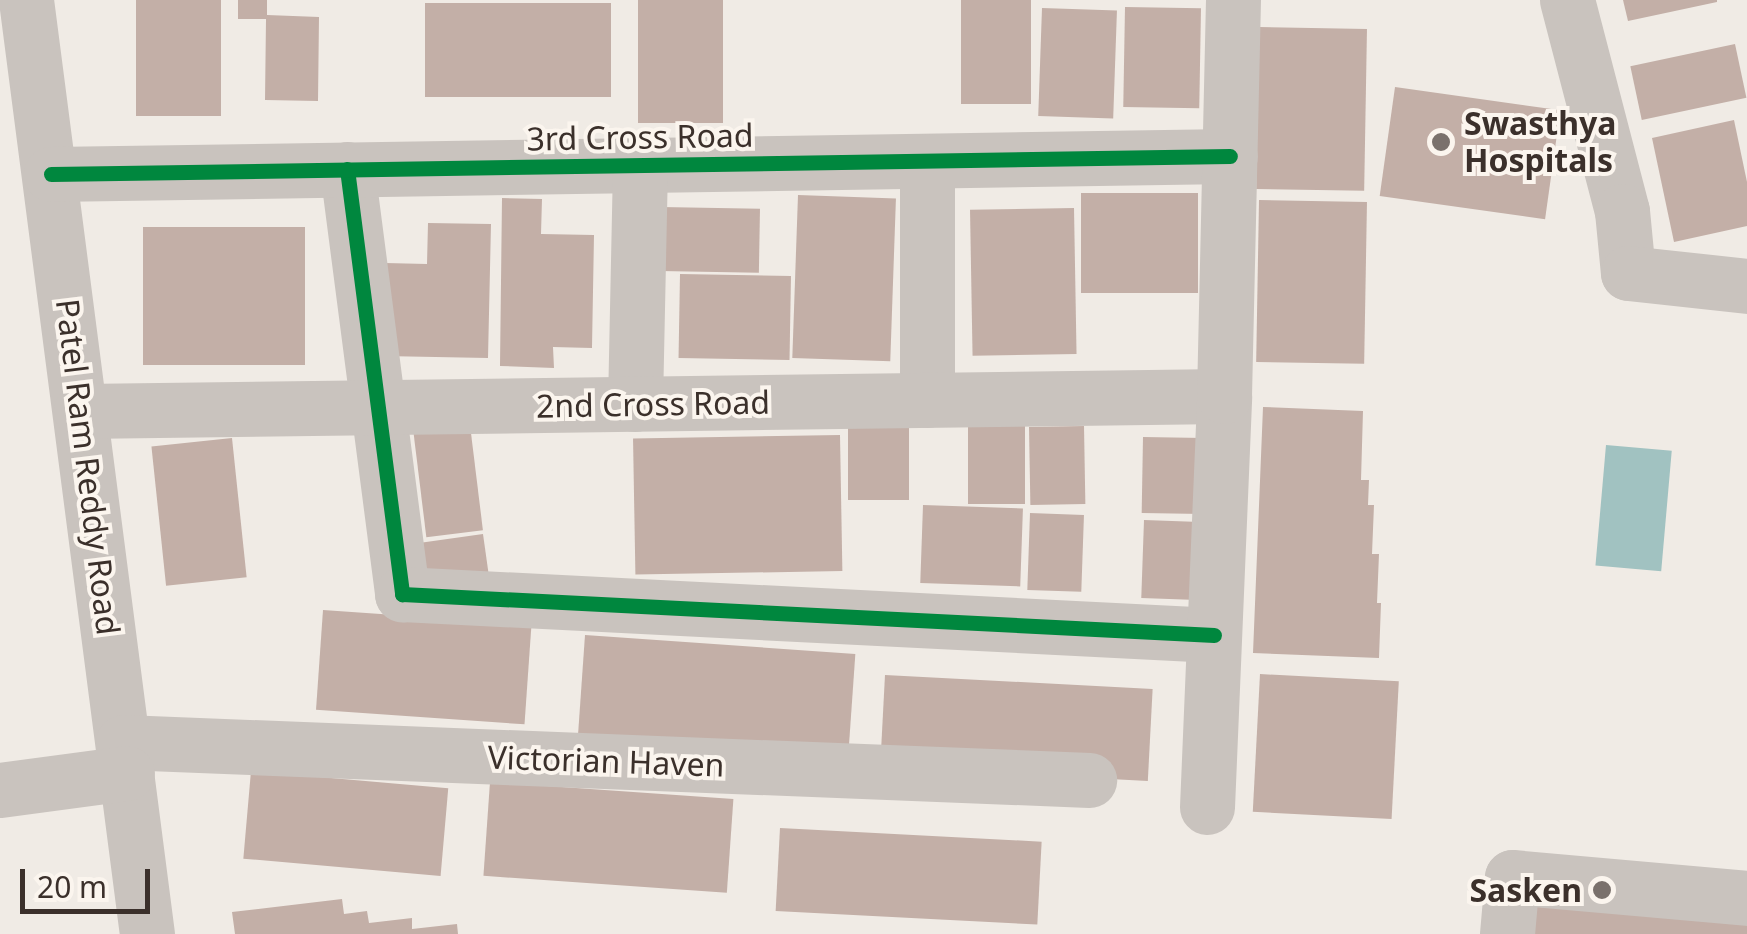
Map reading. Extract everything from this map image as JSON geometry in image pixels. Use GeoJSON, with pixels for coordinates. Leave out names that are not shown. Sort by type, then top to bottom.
{"type":"FeatureCollection","features":[{"type":"Feature","properties":{"kind":"street","name":"Patel Ram Reddy Road"},"geometry":{"type":"LineString","coordinates":[[26,0],[147,934]]}},
{"type":"Feature","properties":{"kind":"street"},"geometry":{"type":"LineString","coordinates":[[1208,807],[1224,396],[1233,0]]}},
{"type":"Feature","properties":{"kind":"street"},"geometry":{"type":"LineString","coordinates":[[1567,0],[1622,211],[1628,273],[1747,286]]}},
{"type":"Feature","properties":{"kind":"street","name":"3rd Cross Road"},"geometry":{"type":"LineString","coordinates":[[51,174],[1230,156]]}},
{"type":"Feature","properties":{"kind":"street"},"geometry":{"type":"LineString","coordinates":[[927,160],[927,400]]}},
{"type":"Feature","properties":{"kind":"street"},"geometry":{"type":"LineString","coordinates":[[635,404],[640,165]]}},
{"type":"Feature","properties":{"kind":"street"},"geometry":{"type":"LineString","coordinates":[[347,169],[402,594],[1214,635]]}},
{"type":"Feature","properties":{"kind":"street","name":"2nd Cross Road"},"geometry":{"type":"LineString","coordinates":[[82,411],[1224,396]]}},
{"type":"Feature","properties":{"kind":"street","name":"Victorian Haven"},"geometry":{"type":"LineString","coordinates":[[0,790],[125,758],[1090,780]]}},
{"type":"Feature","properties":{"kind":"street"},"geometry":{"type":"LineString","coordinates":[[1507,934],[1512,877],[1747,898]]}},
{"type":"Feature","properties":{"kind":"water"},"geometry":{"type":"Polygon","coordinates":[[[1606,445],[1672,451],[1661,571],[1595,566],[1606,445]]]}},
{"type":"Feature","properties":{"kind":"building"},"geometry":{"type":"Polygon","coordinates":[[[136,0],[221,0],[221,116],[136,116],[136,0]]]}},
{"type":"Feature","properties":{"kind":"building"},"geometry":{"type":"Polygon","coordinates":[[[238,0],[267,0],[267,15],[319,17],[318,101],[265,100],[266,19],[238,19],[238,0]]]}},
{"type":"Feature","properties":{"kind":"building"},"geometry":{"type":"Polygon","coordinates":[[[638,0],[723,0],[723,123],[638,123],[638,0]]]}},
{"type":"Feature","properties":{"kind":"building"},"geometry":{"type":"Polygon","coordinates":[[[961,0],[1031,0],[1031,104],[961,104],[961,0]]]}},
{"type":"Feature","properties":{"kind":"building"},"geometry":{"type":"Polygon","coordinates":[[[1623,0],[1717,0],[1717,2],[1628,21],[1623,0]]]}},
{"type":"Feature","properties":{"kind":"building"},"geometry":{"type":"Polygon","coordinates":[[[425,3],[611,3],[611,97],[425,97],[425,3]]]}},
{"type":"Feature","properties":{"kind":"building"},"geometry":{"type":"Polygon","coordinates":[[[1125,7],[1201,8],[1199,108],[1123,107],[1125,7]]]}},
{"type":"Feature","properties":{"kind":"building"},"geometry":{"type":"Polygon","coordinates":[[[1042,8],[1117,11],[1113,119],[1038,116],[1042,8]]]}},
{"type":"Feature","properties":{"kind":"building"},"geometry":{"type":"Polygon","coordinates":[[[1259,27],[1367,29],[1364,191],[1256,189],[1259,27]]]}},
{"type":"Feature","properties":{"kind":"building"},"geometry":{"type":"Polygon","coordinates":[[[1735,44],[1746,98],[1642,120],[1630,66],[1735,44]]]}},
{"type":"Feature","properties":{"kind":"building"},"geometry":{"type":"Polygon","coordinates":[[[1395,87],[1560,110],[1545,219],[1380,196],[1395,87]]]}},
{"type":"Feature","properties":{"kind":"building"},"geometry":{"type":"Polygon","coordinates":[[[1734,120],[1747,182],[1747,226],[1674,242],[1652,138],[1734,120]]]}},
{"type":"Feature","properties":{"kind":"building"},"geometry":{"type":"Polygon","coordinates":[[[1081,193],[1198,193],[1198,293],[1081,293],[1081,193]]]}},
{"type":"Feature","properties":{"kind":"building"},"geometry":{"type":"Polygon","coordinates":[[[798,195],[896,198],[890,361],[792,358],[798,195]]]}},
{"type":"Feature","properties":{"kind":"building"},"geometry":{"type":"Polygon","coordinates":[[[502,198],[542,199],[541,234],[594,235],[592,348],[553,347],[554,368],[500,366],[502,198]]]}},
{"type":"Feature","properties":{"kind":"building"},"geometry":{"type":"Polygon","coordinates":[[[1259,200],[1367,202],[1364,364],[1256,362],[1259,200]]]}},
{"type":"Feature","properties":{"kind":"building"},"geometry":{"type":"Polygon","coordinates":[[[661,207],[760,209],[759,273],[660,271],[661,207]]]}},
{"type":"Feature","properties":{"kind":"building"},"geometry":{"type":"Polygon","coordinates":[[[1074,208],[1077,354],[973,356],[970,210],[1074,208]]]}},
{"type":"Feature","properties":{"kind":"building"},"geometry":{"type":"Polygon","coordinates":[[[428,223],[491,224],[488,358],[383,356],[385,263],[427,264],[428,223]]]}},
{"type":"Feature","properties":{"kind":"building"},"geometry":{"type":"Polygon","coordinates":[[[143,227],[305,227],[305,365],[143,365],[143,227]]]}},
{"type":"Feature","properties":{"kind":"building"},"geometry":{"type":"Polygon","coordinates":[[[680,274],[791,276],[790,360],[679,358],[680,274]]]}},
{"type":"Feature","properties":{"kind":"building"},"geometry":{"type":"Polygon","coordinates":[[[1263,407],[1363,411],[1361,480],[1369,480],[1368,505],[1374,505],[1372,554],[1379,554],[1379,658],[1253,653],[1263,407]]]}},
{"type":"Feature","properties":{"kind":"building"},"geometry":{"type":"Polygon","coordinates":[[[848,423],[909,423],[909,500],[848,500],[848,423]]]}},
{"type":"Feature","properties":{"kind":"building"},"geometry":{"type":"Polygon","coordinates":[[[470,425],[483,530],[426,537],[413,432],[470,425]]]}},
{"type":"Feature","properties":{"kind":"building"},"geometry":{"type":"Polygon","coordinates":[[[968,425],[1025,425],[1025,504],[968,504],[968,425]]]}},
{"type":"Feature","properties":{"kind":"building"},"geometry":{"type":"Polygon","coordinates":[[[1084,426],[1085,504],[1030,505],[1029,427],[1084,426]]]}},
{"type":"Feature","properties":{"kind":"building"},"geometry":{"type":"Polygon","coordinates":[[[840,435],[842,571],[635,575],[633,439],[840,435]]]}},
{"type":"Feature","properties":{"kind":"building"},"geometry":{"type":"Polygon","coordinates":[[[1143,437],[1204,438],[1203,514],[1142,513],[1143,437]]]}},
{"type":"Feature","properties":{"kind":"building"},"geometry":{"type":"Polygon","coordinates":[[[232,438],[247,577],[166,586],[151,446],[232,438]]]}},
{"type":"Feature","properties":{"kind":"building"},"geometry":{"type":"Polygon","coordinates":[[[923,505],[1023,508],[1020,586],[920,583],[923,505]]]}},
{"type":"Feature","properties":{"kind":"building"},"geometry":{"type":"Polygon","coordinates":[[[1030,513],[1084,515],[1081,592],[1027,590],[1030,513]]]}},
{"type":"Feature","properties":{"kind":"building"},"geometry":{"type":"Polygon","coordinates":[[[1144,520],[1207,522],[1204,600],[1141,598],[1144,520]]]}},
{"type":"Feature","properties":{"kind":"building"},"geometry":{"type":"Polygon","coordinates":[[[483,534],[489,579],[429,587],[423,542],[483,534]]]}},
{"type":"Feature","properties":{"kind":"building"},"geometry":{"type":"Polygon","coordinates":[[[323,610],[531,625],[525,724],[316,710],[323,610]]]}},
{"type":"Feature","properties":{"kind":"building"},"geometry":{"type":"Polygon","coordinates":[[[585,635],[855,654],[848,755],[578,736],[585,635]]]}},
{"type":"Feature","properties":{"kind":"building"},"geometry":{"type":"Polygon","coordinates":[[[1260,674],[1399,681],[1392,819],[1253,812],[1260,674]]]}},
{"type":"Feature","properties":{"kind":"building"},"geometry":{"type":"Polygon","coordinates":[[[885,675],[1153,689],[1148,781],[880,767],[885,675]]]}},
{"type":"Feature","properties":{"kind":"building"},"geometry":{"type":"Polygon","coordinates":[[[251,771],[448,788],[441,876],[243,859],[251,771]]]}},
{"type":"Feature","properties":{"kind":"building"},"geometry":{"type":"Polygon","coordinates":[[[490,782],[733,799],[727,893],[483,876],[490,782]]]}},
{"type":"Feature","properties":{"kind":"building"},"geometry":{"type":"Polygon","coordinates":[[[780,828],[1042,842],[1037,925],[776,911],[780,828]]]}},
{"type":"Feature","properties":{"kind":"building"},"geometry":{"type":"Polygon","coordinates":[[[1518,895],[1747,915],[1747,934],[1515,934],[1518,895]]]}},
{"type":"Feature","properties":{"kind":"building"},"geometry":{"type":"Polygon","coordinates":[[[342,899],[344,914],[367,911],[369,923],[412,918],[412,929],[457,924],[458,934],[235,934],[232,912],[342,899]]]}},
{"type":"Feature","properties":{"kind":"cycle path"},"geometry":{"type":"LineString","coordinates":[[51,174],[1230,156]]}},
{"type":"Feature","properties":{"kind":"cycle path"},"geometry":{"type":"LineString","coordinates":[[347,169],[402,594],[1214,635]]}},
{"type":"Feature","properties":{"kind":"place","name":"Swasthya Hospitals"},"geometry":{"type":"Point","coordinates":[1441,142]}},
{"type":"Feature","properties":{"kind":"place","name":"Sasken"},"geometry":{"type":"Point","coordinates":[1602,890]}}]}
